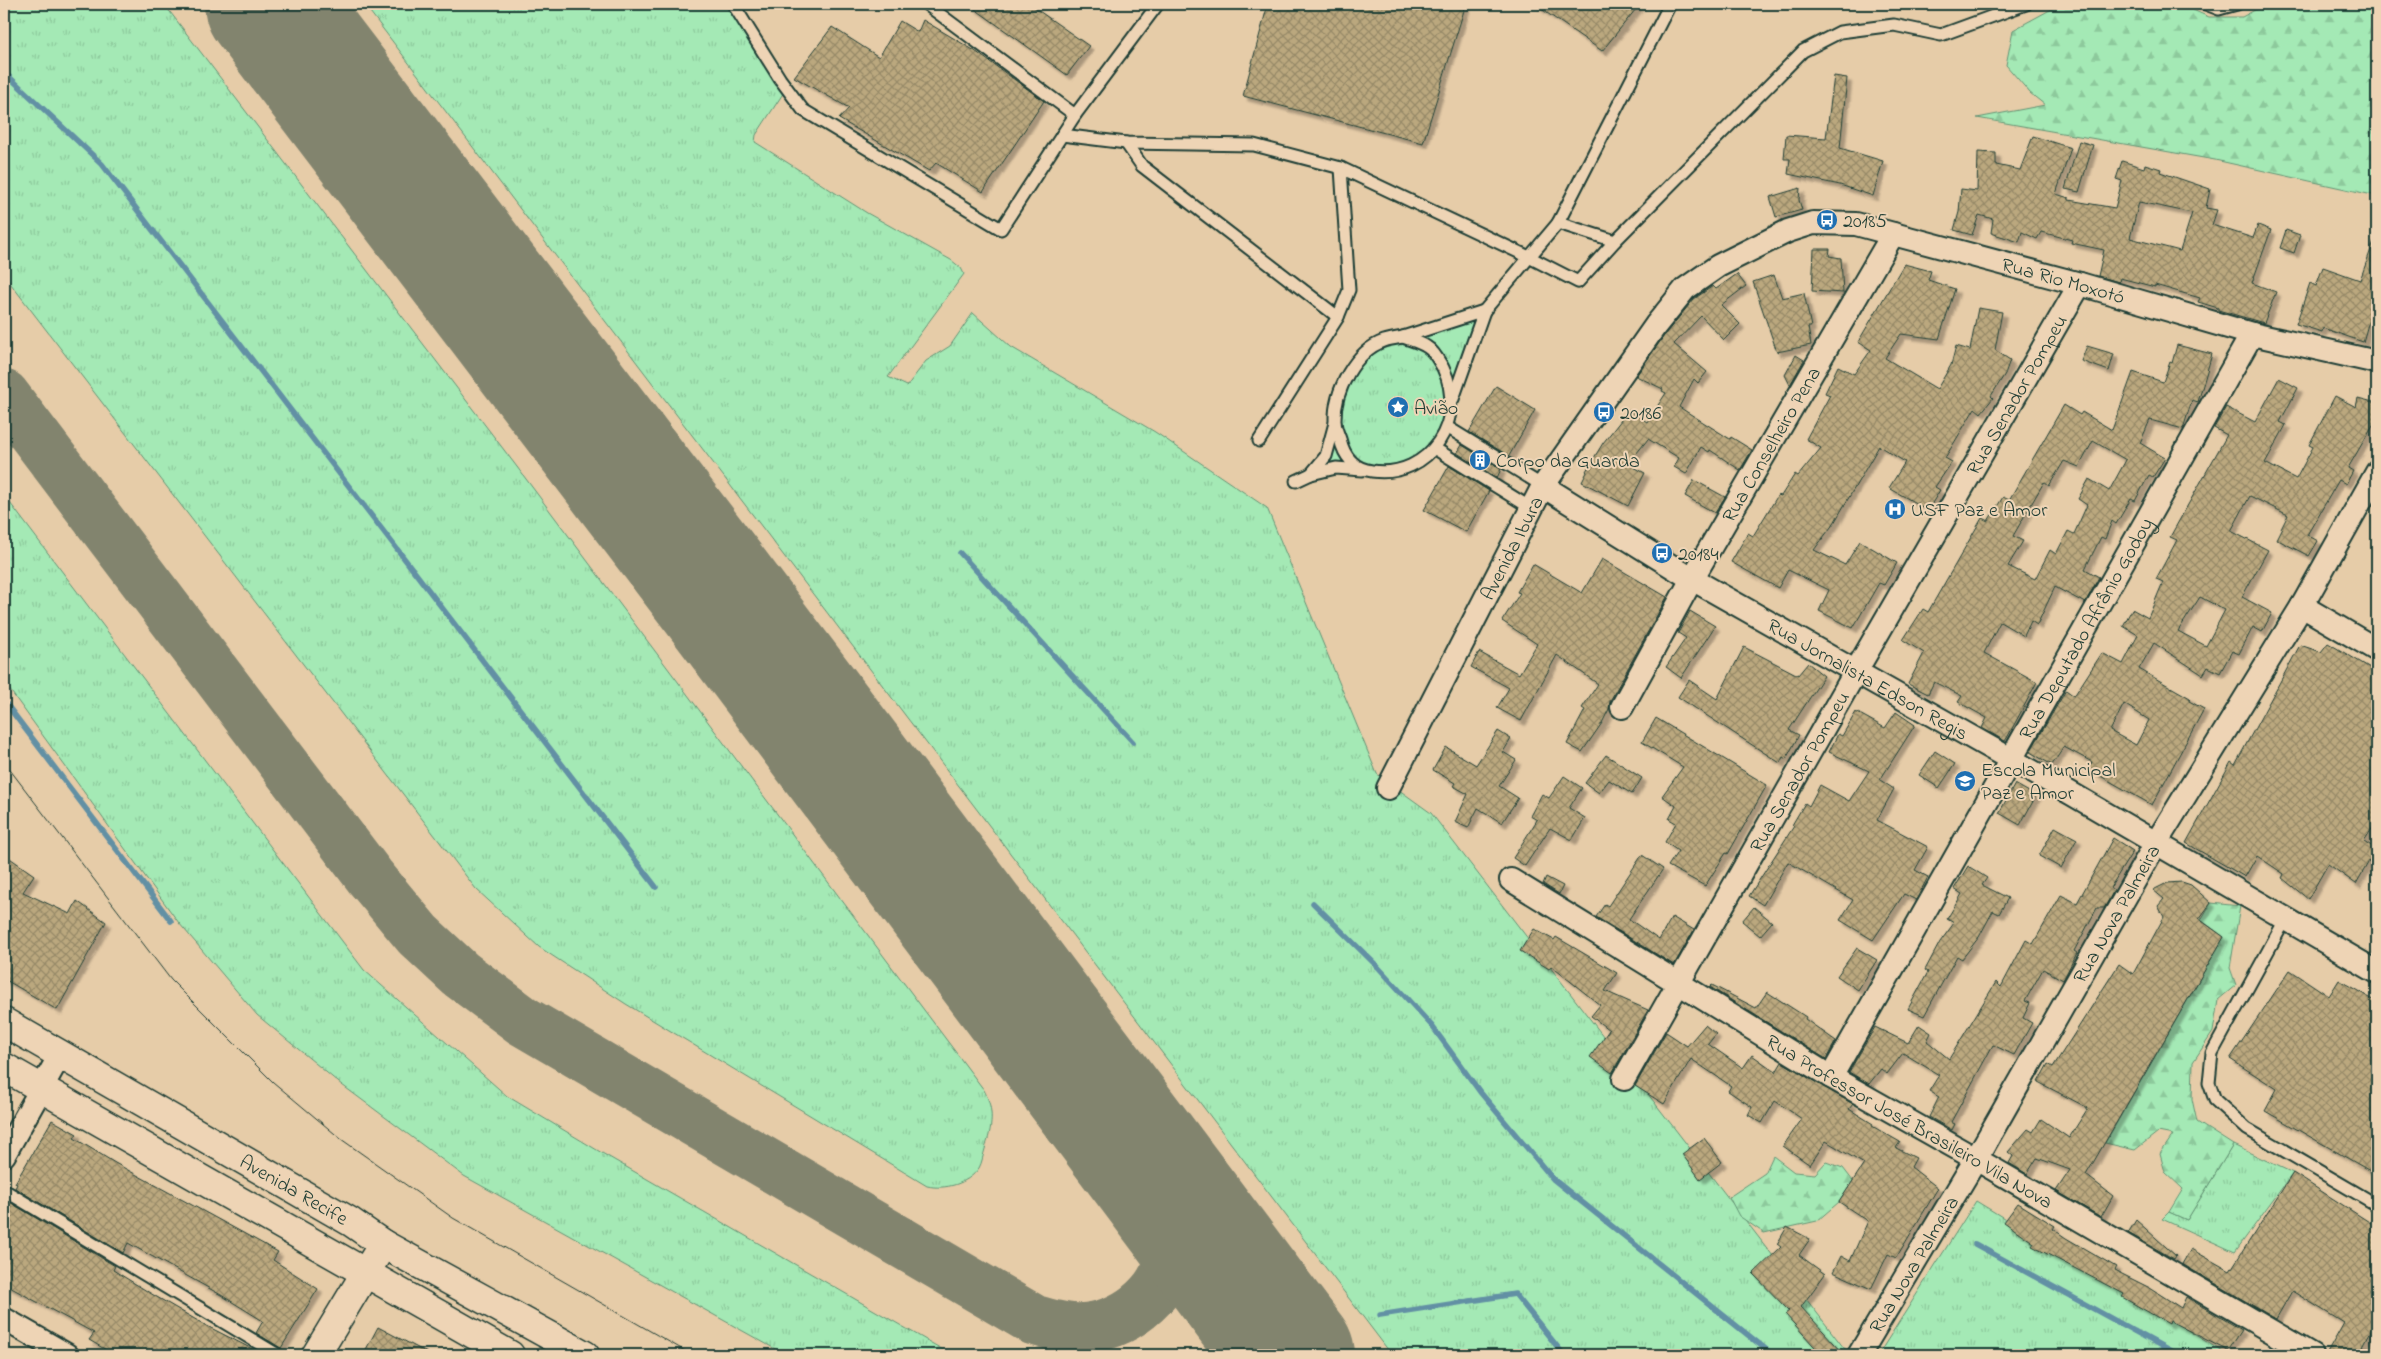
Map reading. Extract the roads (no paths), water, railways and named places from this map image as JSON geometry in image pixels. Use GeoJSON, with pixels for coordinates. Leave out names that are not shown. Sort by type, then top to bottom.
{"type":"FeatureCollection","features":[{"type":"Feature","properties":{"kind":"main road","name":"Avenida Recife"},"geometry":{"type":"LineString","coordinates":[[4,1022],[351,1222],[383,1244],[585,1355]]}},
{"type":"Feature","properties":{"kind":"main road","name":"Avenida Recife"},"geometry":{"type":"LineString","coordinates":[[4,1067],[510,1355]]}},
{"type":"Feature","properties":{"kind":"main road"},"geometry":{"type":"LineString","coordinates":[[316,1355],[383,1244]]}},
{"type":"Feature","properties":{"kind":"street","name":"Rua Rio Moxotó"},"geometry":{"type":"LineString","coordinates":[[1751,248],[1788,231],[1814,223],[1856,224],[2080,284],[2252,334],[2377,362]]}},
{"type":"Feature","properties":{"kind":"street","name":"Rua Conselheiro Pena"},"geometry":{"type":"LineString","coordinates":[[1622,707],[1692,579],[1893,234]]}},
{"type":"Feature","properties":{"kind":"street","name":"Avenida Ibura"},"geometry":{"type":"LineString","coordinates":[[1388,788],[1543,486],[1656,324],[1685,289],[1718,266],[1751,248]]}},
{"type":"Feature","properties":{"kind":"street","name":"Rua Senador Pompeu"},"geometry":{"type":"LineString","coordinates":[[1624,1079],[1856,671],[2080,284]]}},
{"type":"Feature","properties":{"kind":"street","name":"Rua Deputado Afrânio Godoy"},"geometry":{"type":"LineString","coordinates":[[1831,1077],[2252,334]]}},
{"type":"Feature","properties":{"kind":"street","name":"Rua Nova Palmeira"},"geometry":{"type":"LineString","coordinates":[[1859,1355],[1976,1159],[2156,843],[2302,606],[2377,472]]}},
{"type":"Feature","properties":{"kind":"street","name":"Rua Jornalista Edson Regis"},"geometry":{"type":"LineString","coordinates":[[1543,486],[1692,579],[2012,760],[2377,972]]}},
{"type":"Feature","properties":{"kind":"street"},"geometry":{"type":"LineString","coordinates":[[2302,606],[2377,650]]}},
{"type":"Feature","properties":{"kind":"street","name":"Rua Professor José Brasileiro Vila Nova"},"geometry":{"type":"LineString","coordinates":[[1510,880],[1831,1077],[1976,1159],[2312,1355]]}},
{"type":"Feature","properties":{"kind":"street"},"geometry":{"type":"LineString","coordinates":[[4,1155],[60,1055]]}},
{"type":"Feature","properties":{"kind":"street"},"geometry":{"type":"LineString","coordinates":[[4,1320],[67,1355]]}},
{"type":"Feature","properties":{"kind":"lane"},"geometry":{"type":"LineString","coordinates":[[733,4],[780,79],[803,110],[1001,229],[1075,115],[1158,4]]}},
{"type":"Feature","properties":{"kind":"lane"},"geometry":{"type":"LineString","coordinates":[[926,4],[1075,115]]}},
{"type":"Feature","properties":{"kind":"lane"},"geometry":{"type":"LineString","coordinates":[[1296,481],[1311,474],[1336,468],[1388,474],[1405,469],[1418,462],[1434,448],[1447,427],[1452,401],[1484,311],[1558,223],[1670,4]]}},
{"type":"Feature","properties":{"kind":"lane"},"geometry":{"type":"LineString","coordinates":[[1062,135],[1126,142],[1254,145],[1341,168],[1529,256],[1578,282],[1615,241],[1803,51],[1840,32],[1894,25],[1941,35],[2026,4]]}},
{"type":"Feature","properties":{"kind":"lane"},"geometry":{"type":"LineString","coordinates":[[2206,4],[2219,9],[2237,4]]}},
{"type":"Feature","properties":{"kind":"lane"},"geometry":{"type":"LineString","coordinates":[[1126,142],[1142,166],[1338,316]]}},
{"type":"Feature","properties":{"kind":"lane"},"geometry":{"type":"LineString","coordinates":[[1259,441],[1338,316],[1349,290],[1341,168]]}},
{"type":"Feature","properties":{"kind":"lane"},"geometry":{"type":"LineString","coordinates":[[1558,223],[1615,241]]}},
{"type":"Feature","properties":{"kind":"lane"},"geometry":{"type":"LineString","coordinates":[[1311,474],[1326,456],[1342,386],[1362,356],[1383,342],[1484,311]]}},
{"type":"Feature","properties":{"kind":"lane"},"geometry":{"type":"LineString","coordinates":[[1402,337],[1428,347],[1439,360],[1448,378],[1452,401]]}},
{"type":"Feature","properties":{"kind":"lane"},"geometry":{"type":"LineString","coordinates":[[1335,422],[1343,454],[1362,470]]}},
{"type":"Feature","properties":{"kind":"lane"},"geometry":{"type":"LineString","coordinates":[[1447,427],[1543,486]]}},
{"type":"Feature","properties":{"kind":"lane"},"geometry":{"type":"LineString","coordinates":[[1434,448],[1531,508]]}},
{"type":"Feature","properties":{"kind":"lane"},"geometry":{"type":"LineString","coordinates":[[2285,920],[2212,1052],[2209,1083],[2215,1100],[2247,1129],[2377,1204]]}},
{"type":"Feature","properties":{"kind":"lane"},"geometry":{"type":"LineString","coordinates":[[4,1190],[278,1355]]}},
{"type":"Feature","properties":{"kind":"waterway"},"geometry":{"type":"LineString","coordinates":[[4,72],[102,164],[656,887]]}},
{"type":"Feature","properties":{"kind":"waterway"},"geometry":{"type":"LineString","coordinates":[[960,553],[1133,742]]}},
{"type":"Feature","properties":{"kind":"waterway"},"geometry":{"type":"LineString","coordinates":[[4,701],[171,921]]}},
{"type":"Feature","properties":{"kind":"waterway"},"geometry":{"type":"LineString","coordinates":[[1313,903],[1378,967],[1432,1026],[1480,1092],[1553,1179],[1773,1355]]}},
{"type":"Feature","properties":{"kind":"waterway"},"geometry":{"type":"LineString","coordinates":[[1975,1244],[2178,1355]]}},
{"type":"Feature","properties":{"kind":"waterway"},"geometry":{"type":"LineString","coordinates":[[1380,1315],[1515,1294],[1564,1355]]}},
{"type":"Feature","properties":{"kind":"tram line"},"geometry":{"type":"LineString","coordinates":[[4,762],[171,980],[273,1082],[341,1139],[453,1218],[692,1355]]}},
{"type":"Feature","properties":{"kind":"place","name":"20185"},"geometry":{"type":"Point","coordinates":[1827,220]}},
{"type":"Feature","properties":{"kind":"place","name":"Avião"},"geometry":{"type":"Point","coordinates":[1398,407]}},
{"type":"Feature","properties":{"kind":"place","name":"20186"},"geometry":{"type":"Point","coordinates":[1604,412]}},
{"type":"Feature","properties":{"kind":"place","name":"Corpo da Guarda"},"geometry":{"type":"Point","coordinates":[1480,460]}},
{"type":"Feature","properties":{"kind":"place","name":"USF Paz e Amor"},"geometry":{"type":"Point","coordinates":[1895,509]}},
{"type":"Feature","properties":{"kind":"place","name":"20184"},"geometry":{"type":"Point","coordinates":[1662,553]}},
{"type":"Feature","properties":{"kind":"place","name":"Escola Municipal Paz e Amor"},"geometry":{"type":"Point","coordinates":[1965,781]}}]}
